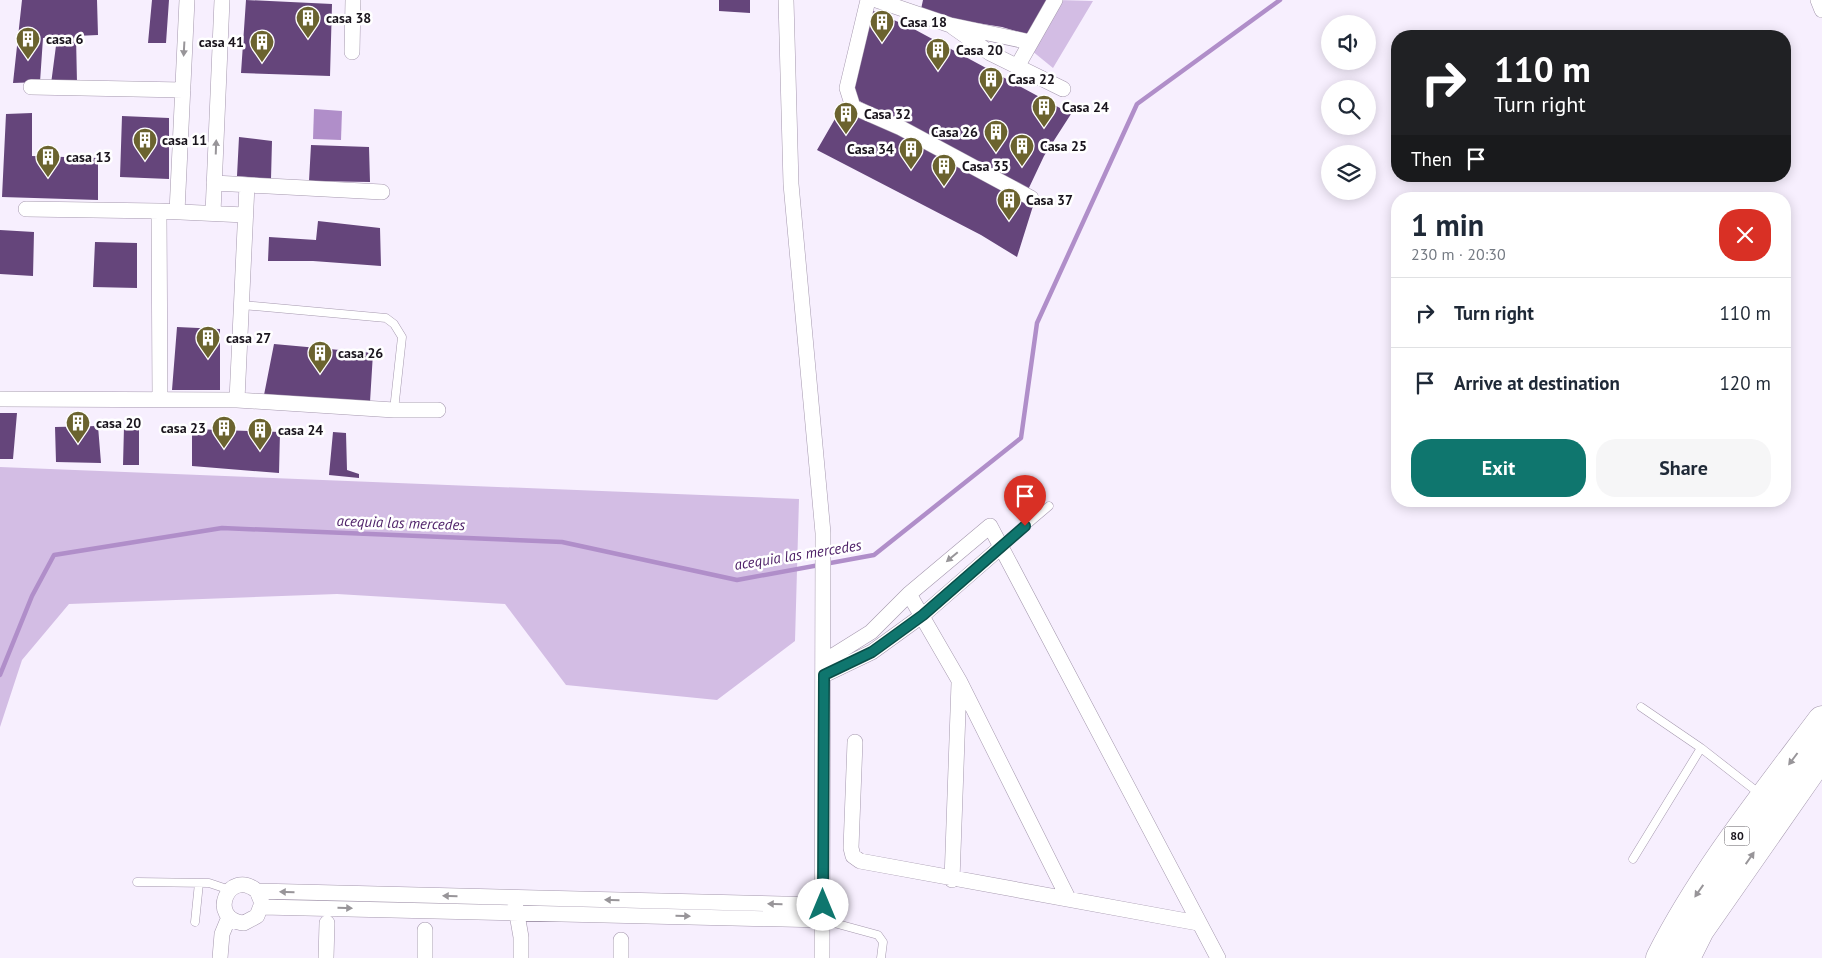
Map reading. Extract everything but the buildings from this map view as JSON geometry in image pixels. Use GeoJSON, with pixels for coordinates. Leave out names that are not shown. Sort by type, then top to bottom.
{"type":"FeatureCollection","features":[{"type":"Feature","properties":{"kind":"highway","name":"80"},"geometry":{"type":"LineString","coordinates":[[1660,958],[1678,922],[1764,797],[1822,720]]}},
{"type":"Feature","properties":{"kind":"highway","name":"80"},"geometry":{"type":"LineString","coordinates":[[1686,958],[1700,930],[1822,755]]}},
{"type":"Feature","properties":{"kind":"street"},"geometry":{"type":"LineString","coordinates":[[177,212],[186,0]]}},
{"type":"Feature","properties":{"kind":"street"},"geometry":{"type":"LineString","coordinates":[[213,213],[222,0]]}},
{"type":"Feature","properties":{"kind":"street"},"geometry":{"type":"LineString","coordinates":[[352,52],[353,0]]}},
{"type":"Feature","properties":{"kind":"street"},"geometry":{"type":"LineString","coordinates":[[786,0],[791,184],[823,532],[822,958]]}},
{"type":"Feature","properties":{"kind":"street"},"geometry":{"type":"LineString","coordinates":[[868,0],[847,88],[853,107],[901,128],[1031,198]]}},
{"type":"Feature","properties":{"kind":"street"},"geometry":{"type":"LineString","coordinates":[[876,0],[950,25],[1030,42]]}},
{"type":"Feature","properties":{"kind":"street"},"geometry":{"type":"LineString","coordinates":[[1018,65],[1055,0]]}},
{"type":"Feature","properties":{"kind":"street"},"geometry":{"type":"LineString","coordinates":[[1818,0],[1822,10]]}},
{"type":"Feature","properties":{"kind":"street"},"geometry":{"type":"LineString","coordinates":[[950,25],[990,53],[1018,65],[1063,89]]}},
{"type":"Feature","properties":{"kind":"street"},"geometry":{"type":"LineString","coordinates":[[31,87],[182,90]]}},
{"type":"Feature","properties":{"kind":"street"},"geometry":{"type":"LineString","coordinates":[[214,184],[382,192]]}},
{"type":"Feature","properties":{"kind":"street"},"geometry":{"type":"LineString","coordinates":[[237,400],[247,185]]}},
{"type":"Feature","properties":{"kind":"street"},"geometry":{"type":"LineString","coordinates":[[26,209],[159,211],[246,215]]}},
{"type":"Feature","properties":{"kind":"street"},"geometry":{"type":"LineString","coordinates":[[159,211],[160,399]]}},
{"type":"Feature","properties":{"kind":"street"},"geometry":{"type":"LineString","coordinates":[[0,399],[237,400],[394,410],[438,410]]}},
{"type":"Feature","properties":{"kind":"street"},"geometry":{"type":"LineString","coordinates":[[823,669],[871,632],[909,594],[990,526],[1218,958]]}},
{"type":"Feature","properties":{"kind":"street"},"geometry":{"type":"LineString","coordinates":[[823,669],[872,652],[923,615],[1002,546]]}},
{"type":"Feature","properties":{"kind":"street"},"geometry":{"type":"LineString","coordinates":[[909,594],[923,615],[960,682],[1068,898]]}},
{"type":"Feature","properties":{"kind":"street"},"geometry":{"type":"LineString","coordinates":[[952,880],[960,682]]}},
{"type":"Feature","properties":{"kind":"street"},"geometry":{"type":"LineString","coordinates":[[855,742],[851,848],[854,856],[860,861],[952,880],[1068,898],[1198,923]]}},
{"type":"Feature","properties":{"kind":"street"},"geometry":{"type":"LineString","coordinates":[[234,920],[224,903],[230,890],[243,885],[257,891],[522,905],[823,913]]}},
{"type":"Feature","properties":{"kind":"street"},"geometry":{"type":"LineString","coordinates":[[220,953],[222,934],[234,920],[254,920],[262,906],[257,891]]}},
{"type":"Feature","properties":{"kind":"street"},"geometry":{"type":"LineString","coordinates":[[262,906],[522,905]]}},
{"type":"Feature","properties":{"kind":"street"},"geometry":{"type":"LineString","coordinates":[[521,958],[522,905]]}},
{"type":"Feature","properties":{"kind":"street"},"geometry":{"type":"LineString","coordinates":[[326,958],[327,923]]}},
{"type":"Feature","properties":{"kind":"street"},"geometry":{"type":"LineString","coordinates":[[425,930],[425,958]]}},
{"type":"Feature","properties":{"kind":"street"},"geometry":{"type":"LineString","coordinates":[[621,940],[621,958]]}},
{"type":"Feature","properties":{"kind":"lane"},"geometry":{"type":"LineString","coordinates":[[242,305],[386,318],[394,324],[402,337],[394,410]]}},
{"type":"Feature","properties":{"kind":"lane"},"geometry":{"type":"LineString","coordinates":[[1002,546],[1049,506]]}},
{"type":"Feature","properties":{"kind":"lane"},"geometry":{"type":"LineString","coordinates":[[1641,707],[1701,748],[1764,797]]}},
{"type":"Feature","properties":{"kind":"lane"},"geometry":{"type":"LineString","coordinates":[[1633,859],[1701,748]]}},
{"type":"Feature","properties":{"kind":"lane"},"geometry":{"type":"LineString","coordinates":[[137,882],[209,883],[230,890]]}},
{"type":"Feature","properties":{"kind":"lane"},"geometry":{"type":"LineString","coordinates":[[195,922],[199,883]]}},
{"type":"Feature","properties":{"kind":"lane"},"geometry":{"type":"LineString","coordinates":[[823,913],[878,935],[883,942],[881,958]]}},
{"type":"Feature","properties":{"kind":"shaded area"},"geometry":{"type":"Polygon","coordinates":[[[1057,0],[1093,1],[1053,68],[1026,46],[1057,0]]]}},
{"type":"Feature","properties":{"kind":"shaded area"},"geometry":{"type":"Polygon","coordinates":[[[314,109],[342,111],[341,140],[313,139],[314,109]]]}},
{"type":"Feature","properties":{"kind":"shaded area"},"geometry":{"type":"Polygon","coordinates":[[[0,467],[799,499],[795,641],[717,700],[566,685],[505,604],[337,594],[69,604],[22,660],[0,727],[0,467]]]}},
{"type":"Feature","properties":{"kind":"waterway","name":"acequia las mercedes"},"geometry":{"type":"LineString","coordinates":[[0,675],[32,596],[54,555],[222,528],[562,542],[737,580],[874,555],[1021,438],[1037,323],[1137,104],[1280,0]]}},
{"type":"Feature","properties":{"kind":"place","name":"casa 38"},"geometry":{"type":"Point","coordinates":[308,39]}},
{"type":"Feature","properties":{"kind":"place","name":"Casa 18"},"geometry":{"type":"Point","coordinates":[882,43]}},
{"type":"Feature","properties":{"kind":"place","name":"casa 6"},"geometry":{"type":"Point","coordinates":[28,60]}},
{"type":"Feature","properties":{"kind":"place","name":"casa 41"},"geometry":{"type":"Point","coordinates":[262,63]}},
{"type":"Feature","properties":{"kind":"place","name":"Casa 20"},"geometry":{"type":"Point","coordinates":[938,71]}},
{"type":"Feature","properties":{"kind":"place","name":"Casa 22"},"geometry":{"type":"Point","coordinates":[991,100]}},
{"type":"Feature","properties":{"kind":"place","name":"Casa 24"},"geometry":{"type":"Point","coordinates":[1044,128]}},
{"type":"Feature","properties":{"kind":"place","name":"Casa 32"},"geometry":{"type":"Point","coordinates":[846,135]}},
{"type":"Feature","properties":{"kind":"place","name":"Casa 26"},"geometry":{"type":"Point","coordinates":[996,153]}},
{"type":"Feature","properties":{"kind":"place","name":"casa 11"},"geometry":{"type":"Point","coordinates":[145,161]}},
{"type":"Feature","properties":{"kind":"place","name":"Casa 25"},"geometry":{"type":"Point","coordinates":[1022,167]}},
{"type":"Feature","properties":{"kind":"place","name":"Casa 34"},"geometry":{"type":"Point","coordinates":[911,170]}},
{"type":"Feature","properties":{"kind":"place","name":"casa 13"},"geometry":{"type":"Point","coordinates":[48,178]}},
{"type":"Feature","properties":{"kind":"place","name":"Casa 35"},"geometry":{"type":"Point","coordinates":[944,187]}},
{"type":"Feature","properties":{"kind":"place","name":"Casa 37"},"geometry":{"type":"Point","coordinates":[1009,221]}},
{"type":"Feature","properties":{"kind":"place","name":"casa 27"},"geometry":{"type":"Point","coordinates":[208,359]}},
{"type":"Feature","properties":{"kind":"place","name":"casa 26"},"geometry":{"type":"Point","coordinates":[320,374]}},
{"type":"Feature","properties":{"kind":"place","name":"casa 20"},"geometry":{"type":"Point","coordinates":[78,444]}},
{"type":"Feature","properties":{"kind":"place","name":"casa 23"},"geometry":{"type":"Point","coordinates":[224,449]}},
{"type":"Feature","properties":{"kind":"place","name":"casa 24"},"geometry":{"type":"Point","coordinates":[260,451]}},
{"type":"Feature","properties":{"kind":"route"},"geometry":{"type":"LineString","coordinates":[[823,905],[824,675],[860,660],[923,615],[1025,526]]}}]}
